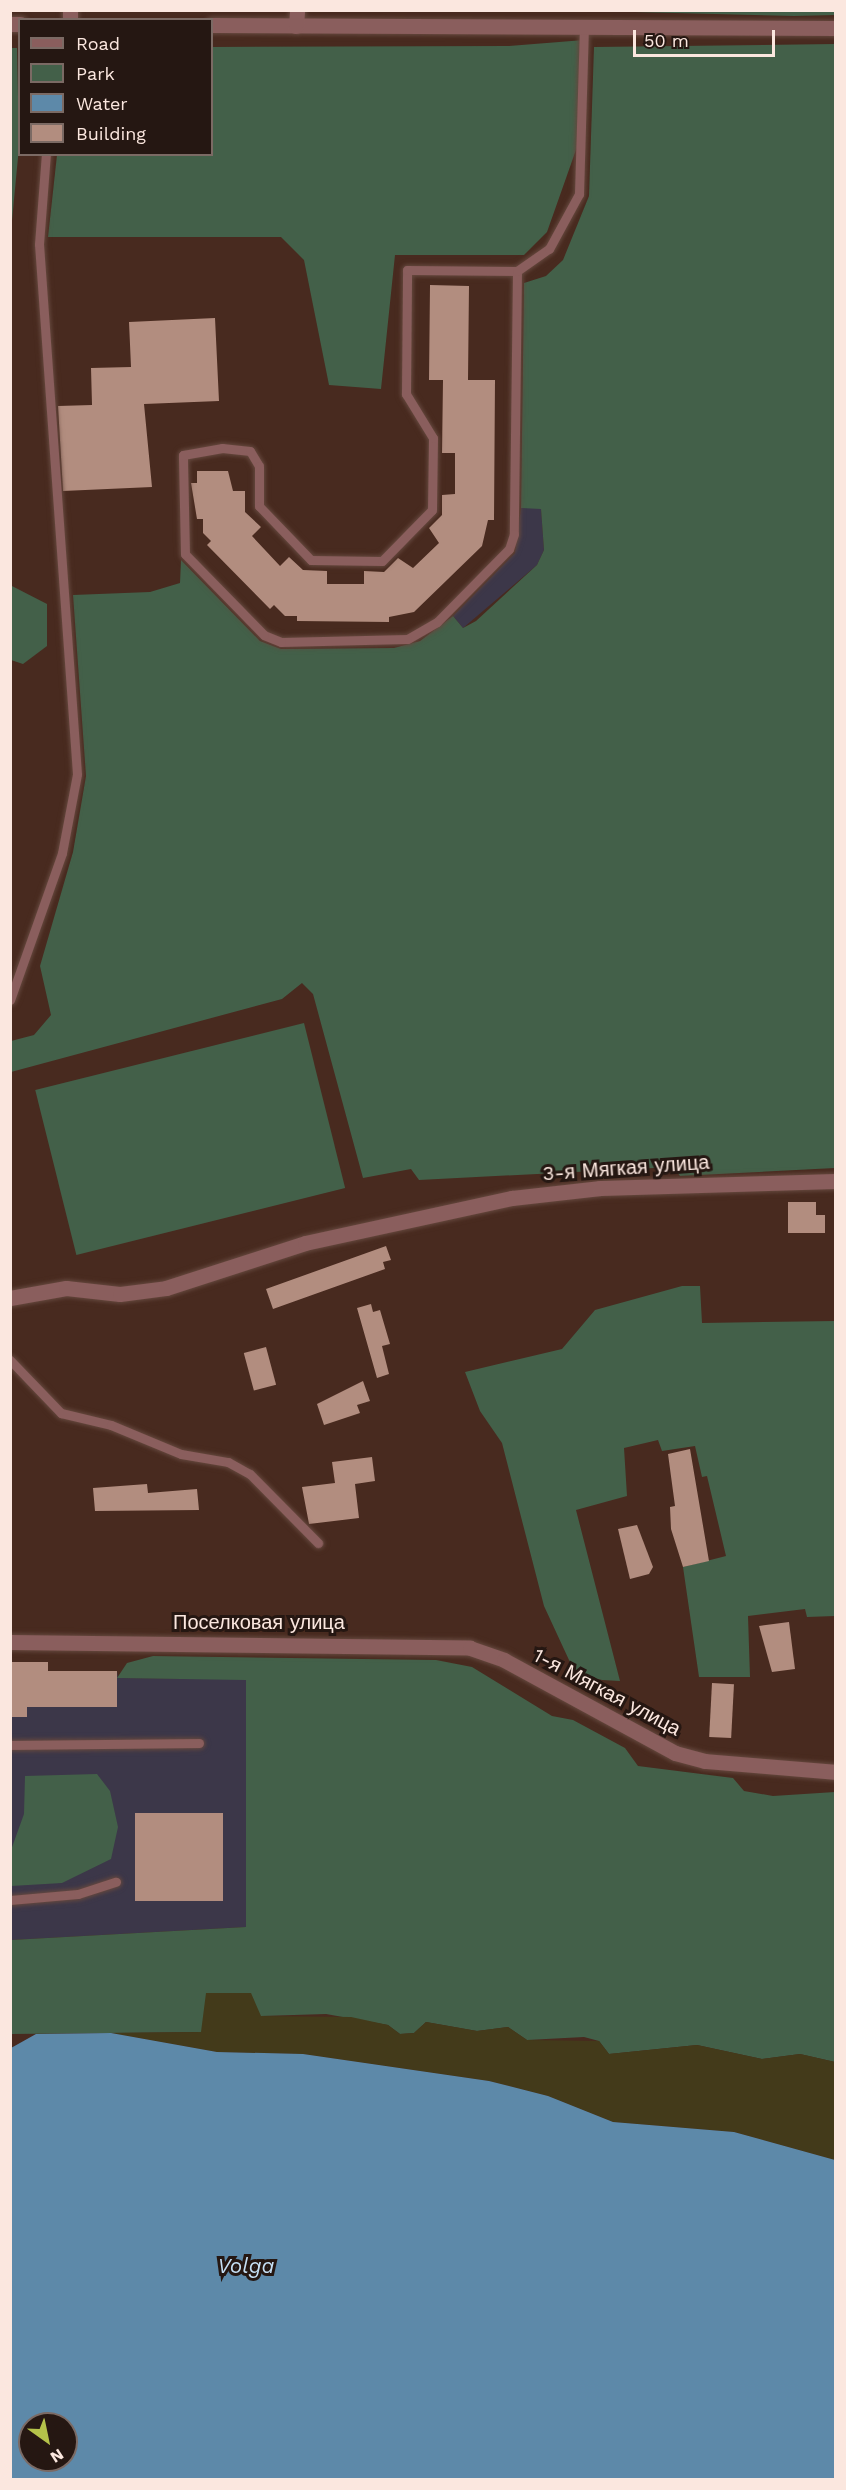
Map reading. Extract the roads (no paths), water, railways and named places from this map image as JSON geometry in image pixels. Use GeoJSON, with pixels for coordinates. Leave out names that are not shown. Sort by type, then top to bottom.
{"type":"FeatureCollection","features":[{"type":"Feature","properties":{"kind":"street"},"geometry":{"type":"LineString","coordinates":[[213,25],[297,18],[584,29],[831,28]]}},
{"type":"Feature","properties":{"kind":"street","name":"3-я Мягкая улица"},"geometry":{"type":"LineString","coordinates":[[10,1298],[66,1288],[120,1294],[166,1288],[305,1243],[512,1198],[600,1188],[836,1181]]}},
{"type":"Feature","properties":{"kind":"street","name":"Поселковая улица"},"geometry":{"type":"LineString","coordinates":[[10,1642],[427,1644],[470,1648],[504,1660]]}},
{"type":"Feature","properties":{"kind":"street","name":"1-я Мягкая улица"},"geometry":{"type":"LineString","coordinates":[[504,1660],[675,1753],[705,1761],[836,1772]]}},
{"type":"Feature","properties":{"kind":"lane"},"geometry":{"type":"LineString","coordinates":[[517,271],[514,534],[509,549],[437,622],[407,639],[281,642],[264,635],[185,554],[183,455],[222,448],[250,451],[259,466],[259,506],[310,560],[382,561],[432,510],[433,438],[406,394],[407,270],[517,271],[549,249],[579,194],[584,29]]}},
{"type":"Feature","properties":{"kind":"lane"},"geometry":{"type":"LineString","coordinates":[[10,1000],[62,853],[76,774],[39,244],[46,156]]}},
{"type":"Feature","properties":{"kind":"lane"},"geometry":{"type":"LineString","coordinates":[[10,1360],[61,1413],[111,1425],[182,1454],[228,1462],[250,1474],[318,1543]]}},
{"type":"Feature","properties":{"kind":"lane"},"geometry":{"type":"LineString","coordinates":[[10,1745],[199,1743]]}},
{"type":"Feature","properties":{"kind":"lane"},"geometry":{"type":"LineString","coordinates":[[10,1900],[78,1894],[116,1882]]}},
{"type":"Feature","properties":{"kind":"water","name":"Volga"},"geometry":{"type":"Polygon","coordinates":[[[111,2033],[217,2052],[303,2054],[489,2081],[548,2096],[613,2122],[734,2132],[835,2160],[835,2479],[11,2479],[11,2048],[36,2034],[111,2033]]]}}]}
